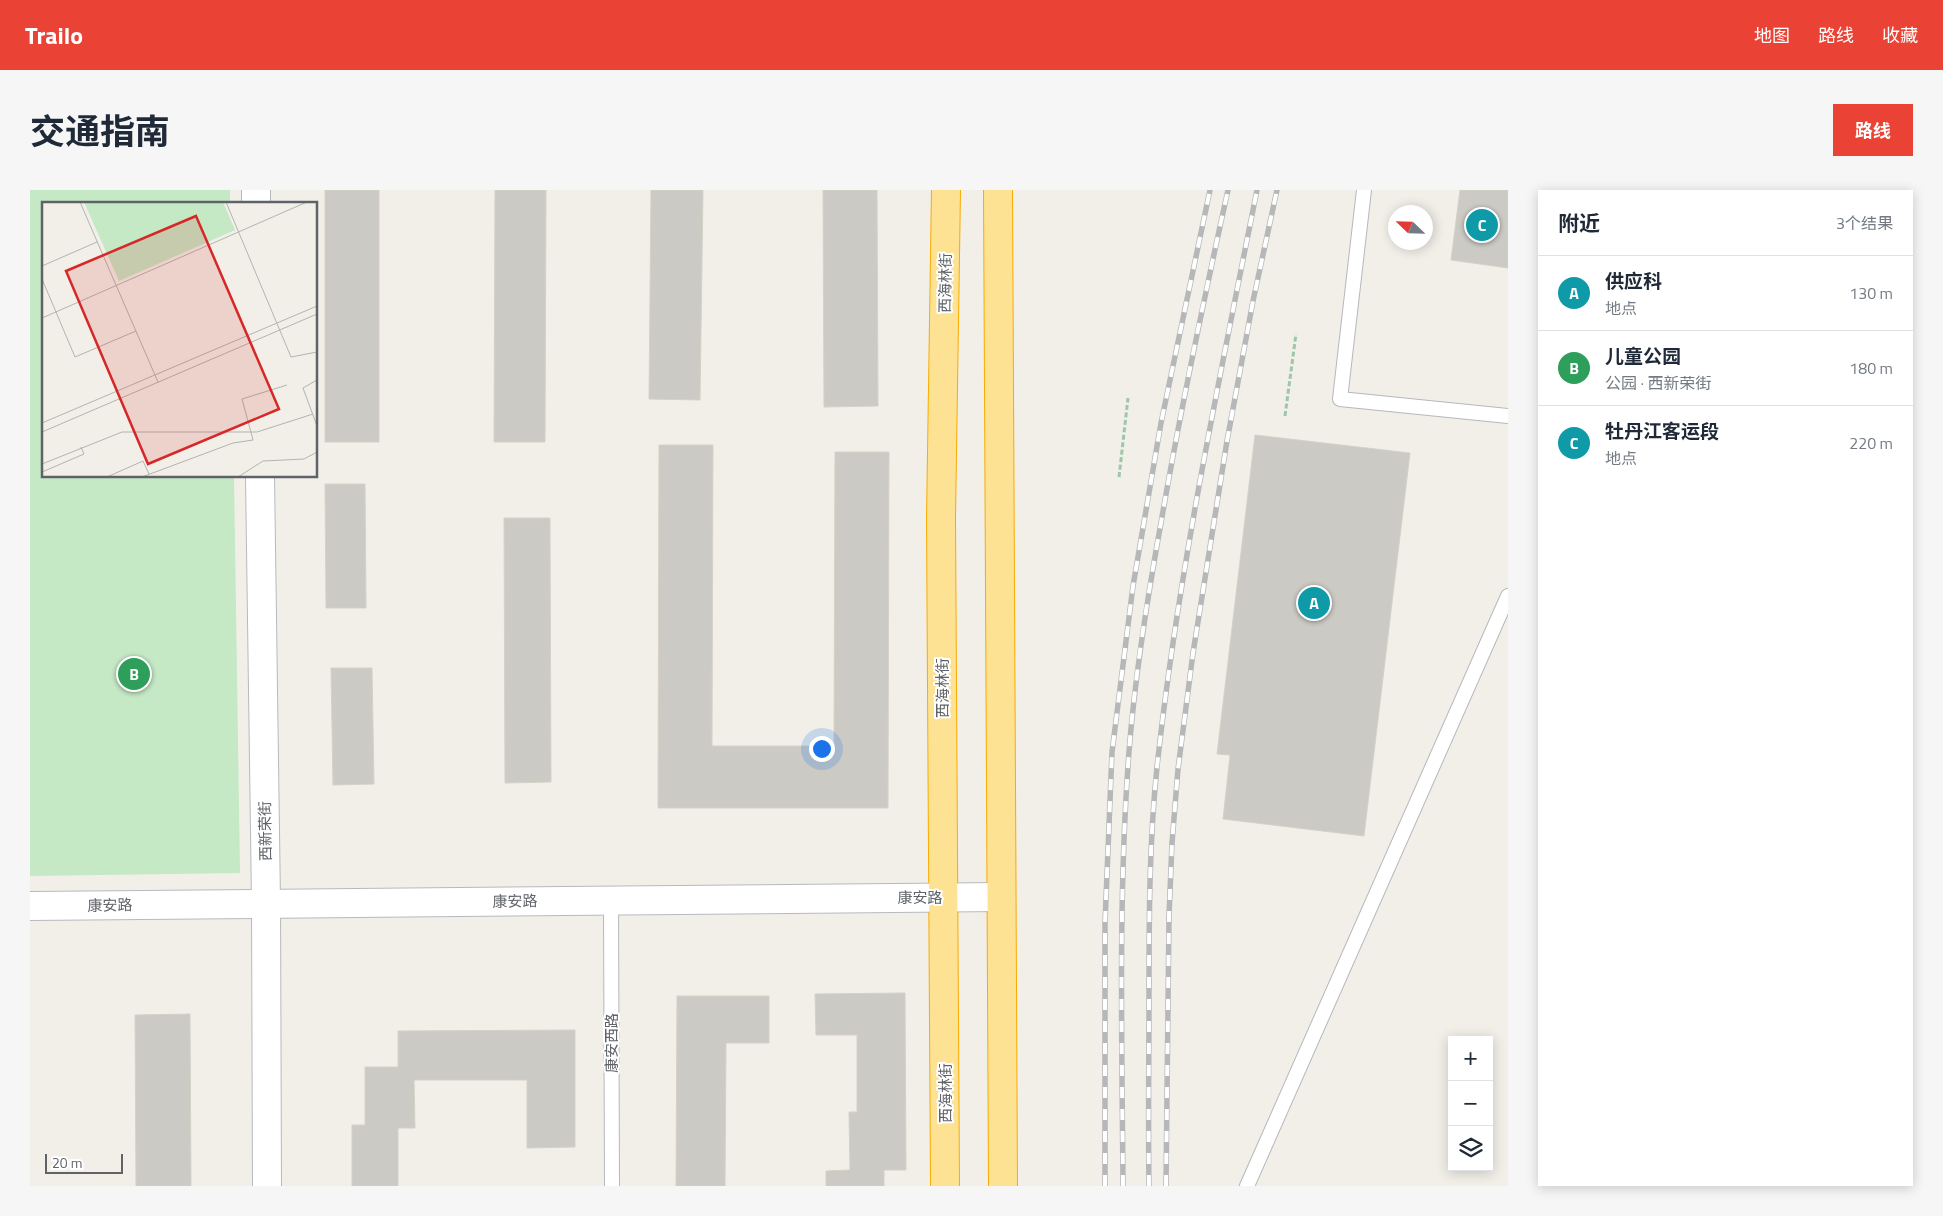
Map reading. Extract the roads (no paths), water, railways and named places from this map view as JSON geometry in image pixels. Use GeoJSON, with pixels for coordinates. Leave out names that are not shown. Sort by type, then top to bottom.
{"type":"FeatureCollection","features":[{"type":"Feature","properties":{"kind":"highway","name":"西海林街"},"geometry":{"type":"LineString","coordinates":[[945,1186],[941,519],[946,190]]}},
{"type":"Feature","properties":{"kind":"highway"},"geometry":{"type":"LineString","coordinates":[[998,190],[1003,1186]]}},
{"type":"Feature","properties":{"kind":"street","name":"西新荣街"},"geometry":{"type":"LineString","coordinates":[[260,478],[266,903],[267,1186]]}},
{"type":"Feature","properties":{"kind":"street","name":"康安路"},"geometry":{"type":"LineString","coordinates":[[30,906],[943,896],[1001,897]]}},
{"type":"Feature","properties":{"kind":"lane"},"geometry":{"type":"LineString","coordinates":[[1364,190],[1340,399],[1508,416]]}},
{"type":"Feature","properties":{"kind":"lane"},"geometry":{"type":"LineString","coordinates":[[1247,1186],[1508,596]]}},
{"type":"Feature","properties":{"kind":"lane","name":"康安西路"},"geometry":{"type":"LineString","coordinates":[[611,900],[612,1186]]}},
{"type":"Feature","properties":{"kind":"railway"},"geometry":{"type":"LineString","coordinates":[[1105,1186],[1105,923],[1112,752],[1133,586],[1161,423],[1210,190]]}},
{"type":"Feature","properties":{"kind":"railway"},"geometry":{"type":"LineString","coordinates":[[1123,1186],[1123,860],[1129,752],[1138,663],[1169,476],[1228,190]]}},
{"type":"Feature","properties":{"kind":"railway"},"geometry":{"type":"LineString","coordinates":[[1149,1186],[1149,912],[1152,825],[1157,767],[1176,622],[1188,550],[1214,405],[1257,190]]}},
{"type":"Feature","properties":{"kind":"railway"},"geometry":{"type":"LineString","coordinates":[[1166,1186],[1169,916],[1178,769],[1193,653],[1227,441],[1253,301],[1277,190]]}},
{"type":"Feature","properties":{"kind":"place","name":"牡丹江客运段"},"geometry":{"type":"Point","coordinates":[1482,225]}},
{"type":"Feature","properties":{"kind":"place","name":"供应科"},"geometry":{"type":"Point","coordinates":[1314,603]}},
{"type":"Feature","properties":{"kind":"place","name":"儿童公园"},"geometry":{"type":"Point","coordinates":[134,674]}}]}
